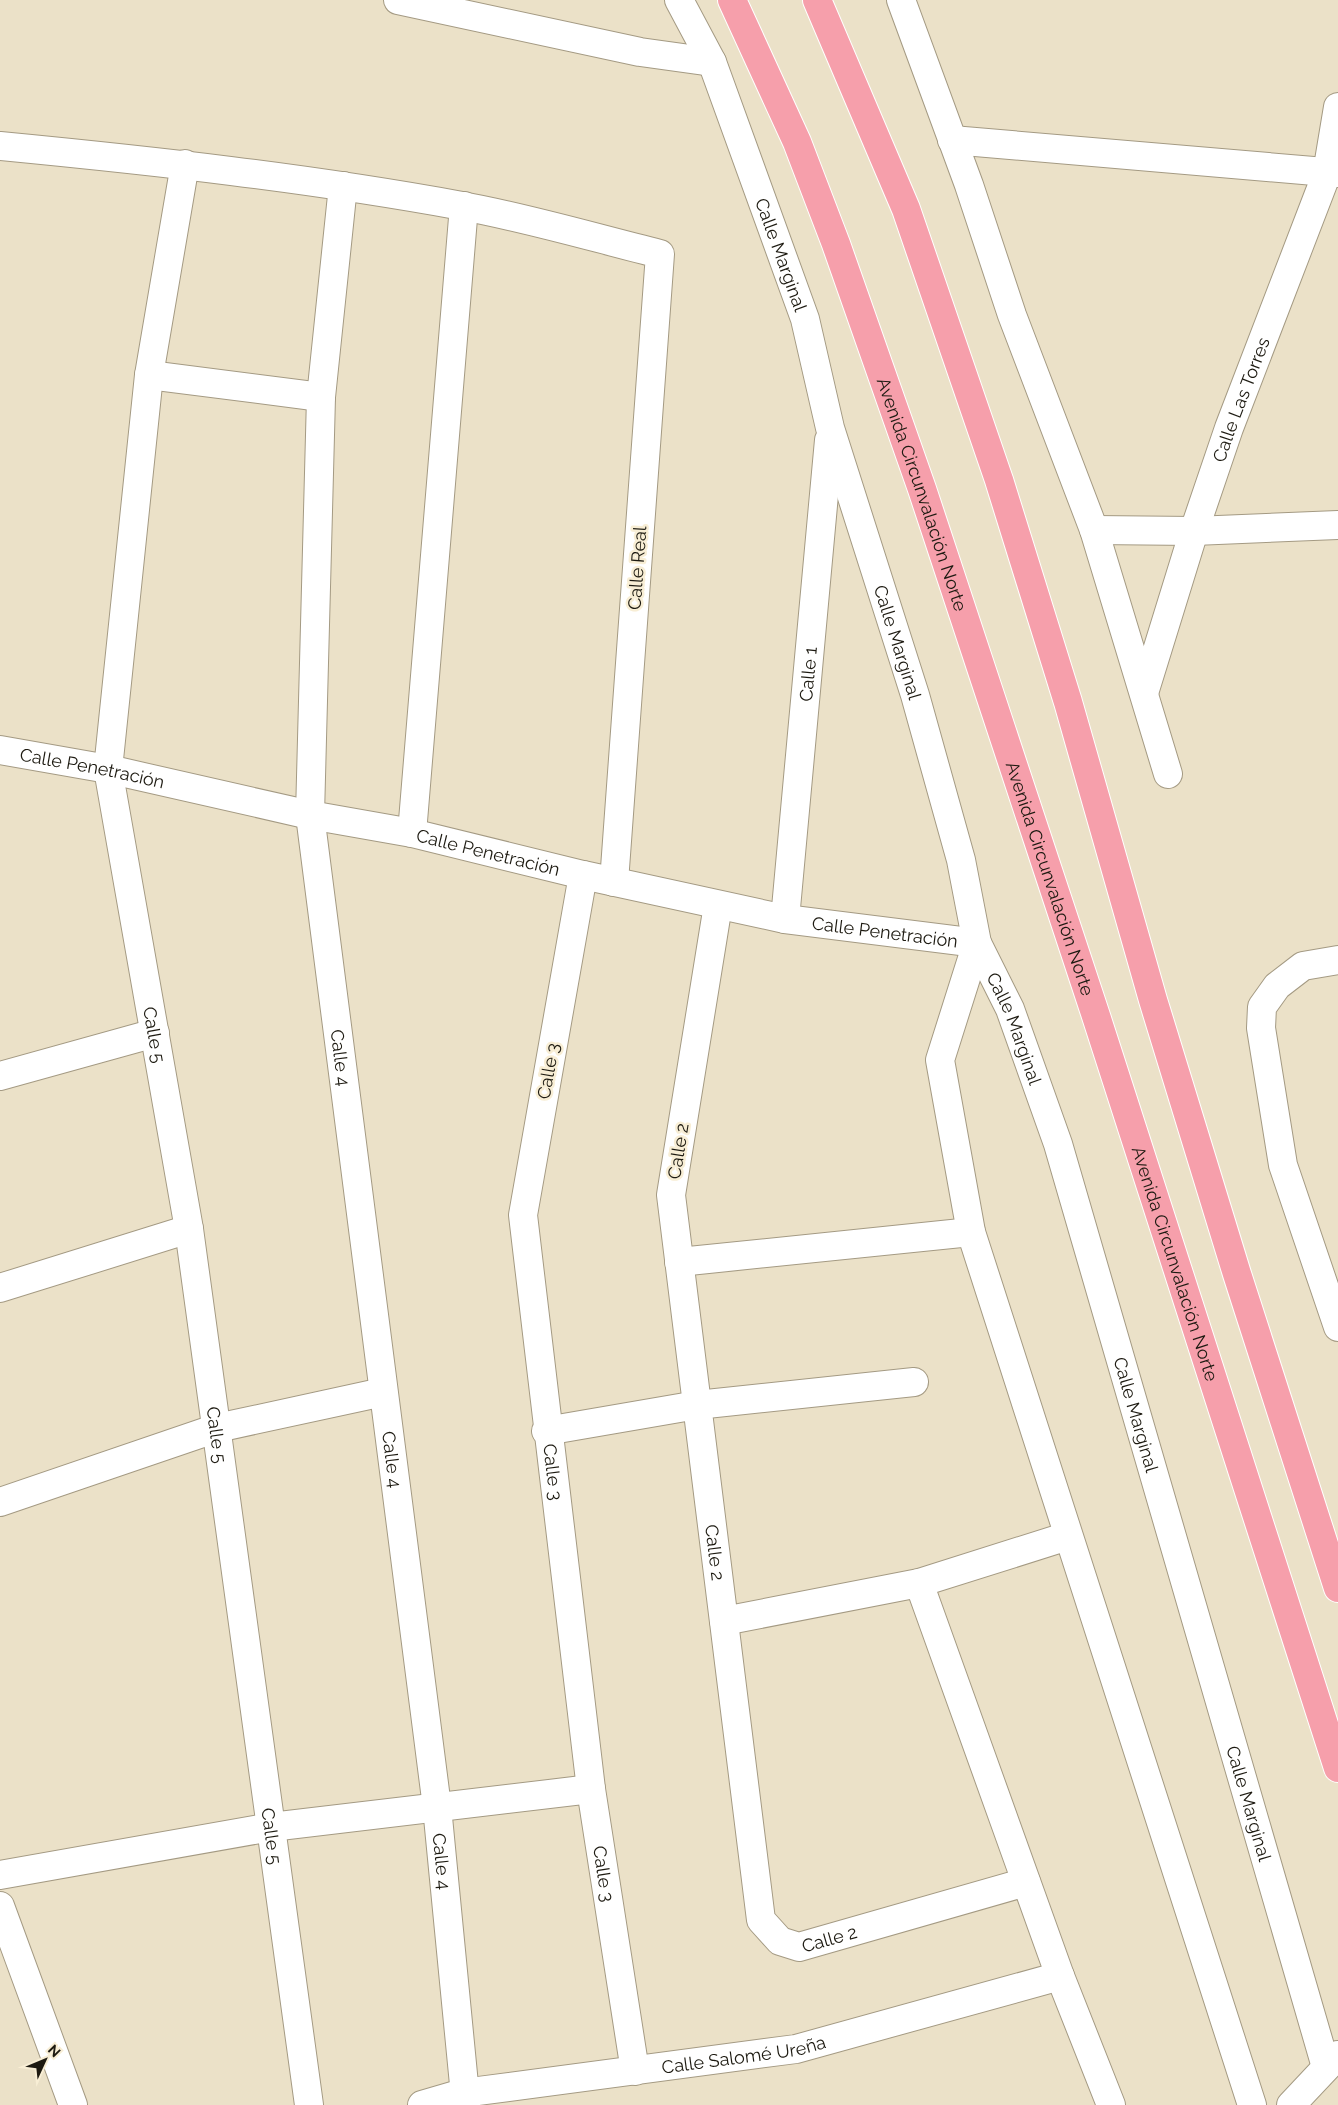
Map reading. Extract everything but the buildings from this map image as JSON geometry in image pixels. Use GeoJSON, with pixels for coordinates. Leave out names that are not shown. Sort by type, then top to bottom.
{"type":"FeatureCollection","features":[{"type":"Feature","properties":{"kind":"highway","name":"Avenida Circunvalación Norte"},"geometry":{"type":"LineString","coordinates":[[732,0],[797,142],[836,244],[922,489],[1097,1019],[1338,1768]]}},
{"type":"Feature","properties":{"kind":"highway"},"geometry":{"type":"LineString","coordinates":[[817,0],[906,209],[999,480],[1068,702],[1153,1000],[1236,1274],[1338,1588]]}},
{"type":"Feature","properties":{"kind":"street"},"geometry":{"type":"LineString","coordinates":[[398,0],[640,52],[712,62]]}},
{"type":"Feature","properties":{"kind":"street","name":"Calle Marginal"},"geometry":{"type":"LineString","coordinates":[[679,0],[712,62],[805,319],[830,428],[917,704],[960,860],[977,942],[1010,1009],[1058,1144],[1332,2061]]}},
{"type":"Feature","properties":{"kind":"street"},"geometry":{"type":"LineString","coordinates":[[901,0],[952,140],[1012,315],[1094,530],[1168,774]]}},
{"type":"Feature","properties":{"kind":"street","name":"Calle Las Torres"},"geometry":{"type":"LineString","coordinates":[[1144,693],[1194,531],[1229,428],[1333,173],[1338,108]]}},
{"type":"Feature","properties":{"kind":"street"},"geometry":{"type":"LineString","coordinates":[[952,140],[1333,173]]}},
{"type":"Feature","properties":{"kind":"street"},"geometry":{"type":"LineString","coordinates":[[0,146],[185,164],[343,186],[464,206],[412,833]]}},
{"type":"Feature","properties":{"kind":"street","name":"Calle 5"},"geometry":{"type":"LineString","coordinates":[[185,164],[149,375],[108,768],[189,1229],[309,2105]]}},
{"type":"Feature","properties":{"kind":"street","name":"Calle 4"},"geometry":{"type":"LineString","coordinates":[[343,186],[321,397],[310,815],[437,1807],[464,2099]]}},
{"type":"Feature","properties":{"kind":"street","name":"Calle Real"},"geometry":{"type":"LineString","coordinates":[[464,206],[660,254],[614,882]]}},
{"type":"Feature","properties":{"kind":"street"},"geometry":{"type":"LineString","coordinates":[[149,375],[321,397]]}},
{"type":"Feature","properties":{"kind":"street","name":"Calle 1"},"geometry":{"type":"LineString","coordinates":[[785,919],[830,428]]}},
{"type":"Feature","properties":{"kind":"street"},"geometry":{"type":"LineString","coordinates":[[1094,530],[1194,531],[1338,525]]}},
{"type":"Feature","properties":{"kind":"street","name":"Calle Penetración"},"geometry":{"type":"LineString","coordinates":[[0,750],[108,768],[310,815],[412,833],[582,875],[785,919],[977,942]]}},
{"type":"Feature","properties":{"kind":"street","name":"Calle 3"},"geometry":{"type":"LineString","coordinates":[[582,875],[522,1215],[546,1431],[591,1789],[635,2071]]}},
{"type":"Feature","properties":{"kind":"street","name":"Calle 2"},"geometry":{"type":"LineString","coordinates":[[718,905],[671,1195],[761,1920],[780,1941],[799,1947],[1026,1882]]}},
{"type":"Feature","properties":{"kind":"street"},"geometry":{"type":"LineString","coordinates":[[977,942],[940,1060],[971,1232],[1252,2105]]}},
{"type":"Feature","properties":{"kind":"street"},"geometry":{"type":"LineString","coordinates":[[1338,960],[1304,966],[1277,986],[1262,1007],[1261,1028],[1283,1165],[1338,1327]]}},
{"type":"Feature","properties":{"kind":"street"},"geometry":{"type":"LineString","coordinates":[[0,1076],[155,1033]]}},
{"type":"Feature","properties":{"kind":"street"},"geometry":{"type":"LineString","coordinates":[[0,1288],[189,1229]]}},
{"type":"Feature","properties":{"kind":"street"},"geometry":{"type":"LineString","coordinates":[[679,1262],[971,1232]]}},
{"type":"Feature","properties":{"kind":"street"},"geometry":{"type":"LineString","coordinates":[[546,1431],[697,1405],[914,1382]]}},
{"type":"Feature","properties":{"kind":"street"},"geometry":{"type":"LineString","coordinates":[[0,1502],[217,1428],[383,1392]]}},
{"type":"Feature","properties":{"kind":"street"},"geometry":{"type":"LineString","coordinates":[[724,1621],[920,1584],[1068,1536]]}},
{"type":"Feature","properties":{"kind":"street"},"geometry":{"type":"LineString","coordinates":[[920,1584],[1060,1976],[1111,2105]]}},
{"type":"Feature","properties":{"kind":"street"},"geometry":{"type":"LineString","coordinates":[[0,1875],[271,1827],[591,1789]]}},
{"type":"Feature","properties":{"kind":"street"},"geometry":{"type":"LineString","coordinates":[[0,1906],[73,2105]]}},
{"type":"Feature","properties":{"kind":"street","name":"Calle Salomé Ureña"},"geometry":{"type":"LineString","coordinates":[[422,2105],[635,2071],[796,2050],[1060,1976]]}},
{"type":"Feature","properties":{"kind":"street"},"geometry":{"type":"LineString","coordinates":[[1291,2105],[1332,2061]]}}]}
